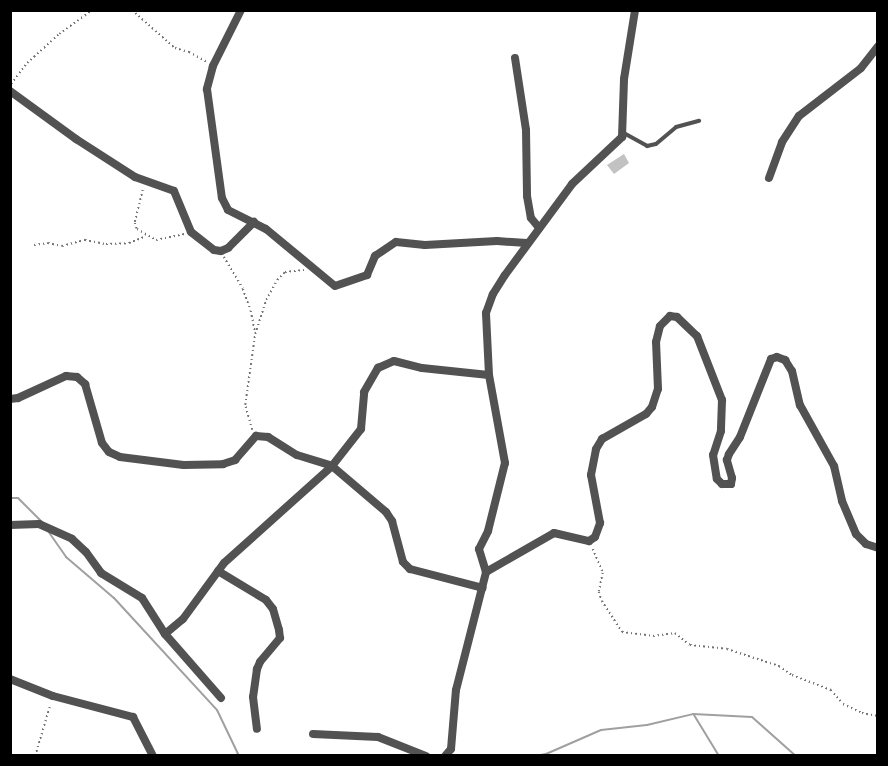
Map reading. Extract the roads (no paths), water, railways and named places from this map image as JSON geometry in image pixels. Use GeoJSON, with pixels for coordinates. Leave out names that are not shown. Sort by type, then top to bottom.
{"type":"FeatureCollection","features":[{"type":"Feature","properties":{"kind":"street"},"geometry":{"type":"LineString","coordinates":[[241,10],[213,66],[207,89],[222,198],[228,210],[236,216],[254,222],[334,286],[367,275],[375,256],[396,243],[425,245],[496,241],[527,243]]}},
{"type":"Feature","properties":{"kind":"street"},"geometry":{"type":"LineString","coordinates":[[445,756],[450,749],[456,690],[486,572],[479,549],[488,531],[505,463],[489,375],[486,313],[493,294],[527,243],[572,184],[622,137],[624,79],[635,10]]}},
{"type":"Feature","properties":{"kind":"street"},"geometry":{"type":"LineString","coordinates":[[769,177],[782,142],[799,116],[861,68],[878,46]]}},
{"type":"Feature","properties":{"kind":"street"},"geometry":{"type":"LineString","coordinates":[[515,58],[526,130],[527,196],[531,218],[539,228]]}},
{"type":"Feature","properties":{"kind":"street"},"geometry":{"type":"LineString","coordinates":[[10,91],[76,139],[135,177],[174,191],[191,232],[214,250],[221,251],[228,248],[254,222]]}},
{"type":"Feature","properties":{"kind":"street"},"geometry":{"type":"LineString","coordinates":[[486,572],[554,533],[589,541],[595,537],[600,523],[591,475],[596,449],[602,439],[646,414],[652,407],[658,389],[656,342],[660,326],[670,316],[677,317],[696,336],[722,400],[721,430],[713,455],[717,479],[722,484],[731,484],[732,478],[727,460],[729,454],[740,437],[771,359],[777,357],[785,360],[792,371],[800,405],[834,466],[846,513],[856,534],[866,544],[878,548]]}},
{"type":"Feature","properties":{"kind":"street"},"geometry":{"type":"LineString","coordinates":[[165,634],[183,619],[218,571],[301,492],[332,466],[361,429],[364,392],[370,379],[386,363],[394,361],[422,368],[489,375]]}},
{"type":"Feature","properties":{"kind":"street"},"geometry":{"type":"LineString","coordinates":[[10,399],[18,398],[66,376],[77,377],[85,384],[102,443],[109,452],[120,457],[184,465],[223,464],[235,460],[255,436],[268,437],[297,455],[332,466],[386,512],[392,521],[403,562],[410,569],[483,588]]}},
{"type":"Feature","properties":{"kind":"street"},"geometry":{"type":"LineString","coordinates":[[10,525],[39,524],[72,539],[86,552],[101,573],[142,598],[165,634],[221,698]]}},
{"type":"Feature","properties":{"kind":"street"},"geometry":{"type":"LineString","coordinates":[[218,571],[266,600],[273,609],[279,630],[280,638],[257,669],[254,697],[257,729]]}},
{"type":"Feature","properties":{"kind":"street"},"geometry":{"type":"LineString","coordinates":[[10,679],[53,696],[133,717],[153,756]]}},
{"type":"Feature","properties":{"kind":"street"},"geometry":{"type":"LineString","coordinates":[[313,734],[378,737],[426,756]]}},
{"type":"Feature","properties":{"kind":"lane"},"geometry":{"type":"LineString","coordinates":[[622,132],[646,146],[656,144],[675,127],[699,121]]}},
{"type":"Feature","properties":{"kind":"waterway"},"geometry":{"type":"LineString","coordinates":[[10,498],[18,498],[42,522]]}},
{"type":"Feature","properties":{"kind":"waterway"},"geometry":{"type":"LineString","coordinates":[[48,531],[66,557],[114,598],[217,710],[239,756]]}},
{"type":"Feature","properties":{"kind":"waterway"},"geometry":{"type":"LineString","coordinates":[[535,756],[546,754],[601,730],[647,725],[693,714],[752,717],[796,756]]}},
{"type":"Feature","properties":{"kind":"waterway"},"geometry":{"type":"LineString","coordinates":[[694,715],[719,756]]}}]}
